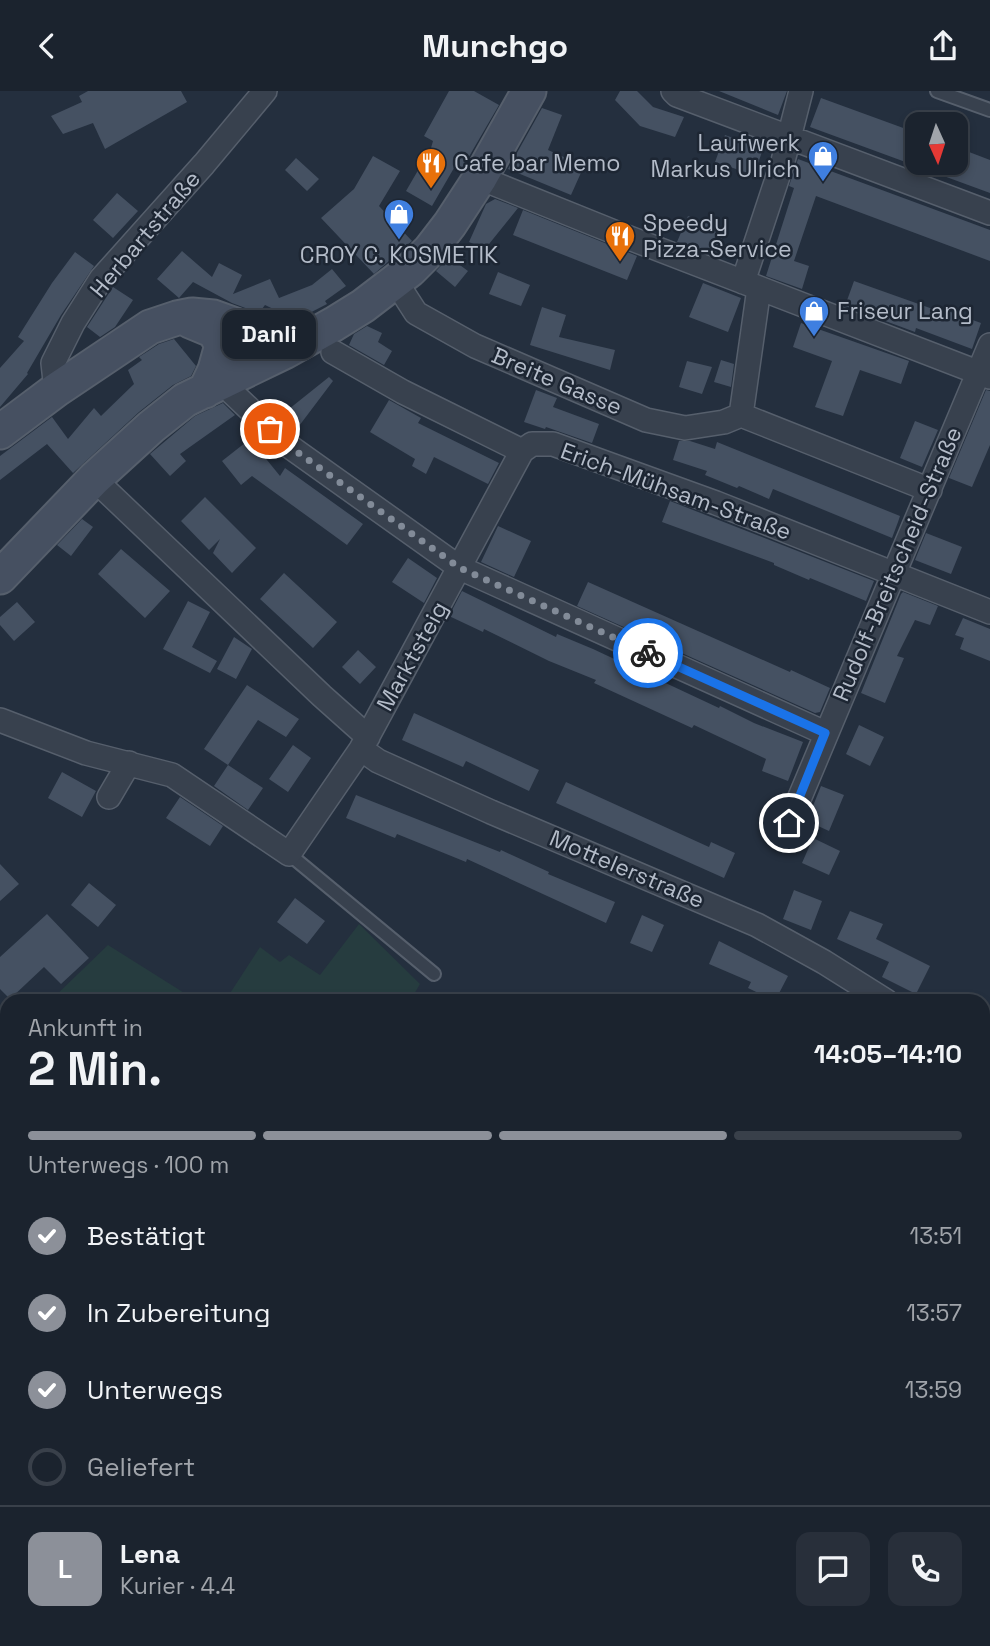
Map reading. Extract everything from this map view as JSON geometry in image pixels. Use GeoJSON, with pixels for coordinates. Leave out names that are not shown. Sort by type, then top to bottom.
{"type":"FeatureCollection","features":[{"type":"Feature","properties":{"kind":"main road"},"geometry":{"type":"LineString","coordinates":[[0,577],[94,479],[185,400],[318,347],[363,306],[396,282],[430,250],[480,178],[529,91]]}},
{"type":"Feature","properties":{"kind":"main road"},"geometry":{"type":"LineString","coordinates":[[0,432],[56,390],[150,327],[177,318],[192,315],[213,317],[256,332],[318,347]]}},
{"type":"Feature","properties":{"kind":"main road"},"geometry":{"type":"LineString","coordinates":[[177,318],[200,323],[219,337],[222,345],[213,387]]}},
{"type":"Feature","properties":{"kind":"street","name":"Herbartstraße"},"geometry":{"type":"LineString","coordinates":[[56,390],[53,362],[73,323],[102,279],[204,165],[265,91]]}},
{"type":"Feature","properties":{"kind":"street"},"geometry":{"type":"LineString","coordinates":[[673,91],[677,95],[990,212]]}},
{"type":"Feature","properties":{"kind":"street"},"geometry":{"type":"LineString","coordinates":[[801,91],[751,285],[741,415],[930,490]]}},
{"type":"Feature","properties":{"kind":"street"},"geometry":{"type":"LineString","coordinates":[[480,178],[985,375]]}},
{"type":"Feature","properties":{"kind":"street","name":"Breite Gasse"},"geometry":{"type":"LineString","coordinates":[[396,282],[416,313],[475,346],[646,420],[685,428],[724,422],[741,415]]}},
{"type":"Feature","properties":{"kind":"street","name":"Rudolf-Breitscheid-Straße"},"geometry":{"type":"LineString","coordinates":[[789,823],[893,573],[985,375],[990,345]]}},
{"type":"Feature","properties":{"kind":"street"},"geometry":{"type":"LineString","coordinates":[[318,347],[522,451]]}},
{"type":"Feature","properties":{"kind":"street"},"geometry":{"type":"LineString","coordinates":[[213,387],[286,444],[460,568],[825,733]]}},
{"type":"Feature","properties":{"kind":"street","name":"Erich-Mühsam-Straße"},"geometry":{"type":"LineString","coordinates":[[522,451],[532,444],[553,444],[716,503],[990,612]]}},
{"type":"Feature","properties":{"kind":"street","name":"Marktsteig"},"geometry":{"type":"LineString","coordinates":[[289,854],[364,743],[522,451]]}},
{"type":"Feature","properties":{"kind":"street","name":"Mottelerstraße"},"geometry":{"type":"LineString","coordinates":[[94,479],[312,687],[378,761],[757,925],[875,994]]}},
{"type":"Feature","properties":{"kind":"street"},"geometry":{"type":"LineString","coordinates":[[0,720],[86,753],[172,775],[289,854]]}},
{"type":"Feature","properties":{"kind":"street"},"geometry":{"type":"LineString","coordinates":[[109,797],[129,763]]}},
{"type":"Feature","properties":{"kind":"lane"},"geometry":{"type":"LineString","coordinates":[[937,91],[990,110]]}},
{"type":"Feature","properties":{"kind":"lane"},"geometry":{"type":"LineString","coordinates":[[289,854],[434,974]]}},
{"type":"Feature","properties":{"kind":"green space"},"geometry":{"type":"Polygon","coordinates":[[[359,924],[420,984],[414,994],[230,994],[260,947],[280,962],[289,955],[320,975],[359,924]]]}},
{"type":"Feature","properties":{"kind":"green space"},"geometry":{"type":"Polygon","coordinates":[[[108,945],[186,994],[57,994],[108,945]]]}},
{"type":"Feature","properties":{"kind":"building"},"geometry":{"type":"Polygon","coordinates":[[[88,91],[181,91],[187,102],[105,149],[93,123],[63,134],[51,116],[82,102],[79,96],[88,91]]]}},
{"type":"Feature","properties":{"kind":"building"},"geometry":{"type":"Polygon","coordinates":[[[449,91],[474,91],[499,105],[460,172],[454,168],[432,206],[406,191],[431,148],[433,141],[424,136],[449,91]]]}},
{"type":"Feature","properties":{"kind":"building"},"geometry":{"type":"Polygon","coordinates":[[[620,91],[637,91],[653,107],[684,117],[675,137],[640,126],[615,100],[620,91]]]}},
{"type":"Feature","properties":{"kind":"building"},"geometry":{"type":"Polygon","coordinates":[[[719,91],[787,91],[778,115],[719,91]]]}},
{"type":"Feature","properties":{"kind":"building"},"geometry":{"type":"Polygon","coordinates":[[[821,98],[905,129],[905,162],[810,127],[821,98]]]}},
{"type":"Feature","properties":{"kind":"building"},"geometry":{"type":"Polygon","coordinates":[[[542,108],[562,115],[548,150],[584,166],[571,195],[508,169],[542,108]]]}},
{"type":"Feature","properties":{"kind":"building"},"geometry":{"type":"Polygon","coordinates":[[[725,135],[763,149],[754,175],[715,162],[725,135]]]}},
{"type":"Feature","properties":{"kind":"building"},"geometry":{"type":"Polygon","coordinates":[[[968,152],[990,160],[990,193],[941,175],[968,175],[968,152]]]}},
{"type":"Feature","properties":{"kind":"building"},"geometry":{"type":"Polygon","coordinates":[[[373,156],[400,171],[379,206],[412,241],[374,274],[321,218],[354,189],[373,156]]]}},
{"type":"Feature","properties":{"kind":"building"},"geometry":{"type":"Polygon","coordinates":[[[296,158],[319,179],[307,191],[285,170],[296,158]]]}},
{"type":"Feature","properties":{"kind":"building"},"geometry":{"type":"Polygon","coordinates":[[[798,159],[990,230],[990,261],[816,196],[794,261],[809,266],[802,289],[766,276],[794,188],[789,186],[798,159]]]}},
{"type":"Feature","properties":{"kind":"building"},"geometry":{"type":"Polygon","coordinates":[[[117,193],[138,211],[113,238],[93,220],[117,193]]]}},
{"type":"Feature","properties":{"kind":"building"},"geometry":{"type":"Polygon","coordinates":[[[495,199],[518,208],[485,249],[469,242],[486,204],[495,199]]]}},
{"type":"Feature","properties":{"kind":"building"},"geometry":{"type":"Polygon","coordinates":[[[523,210],[637,256],[627,280],[513,235],[523,210]]]}},
{"type":"Feature","properties":{"kind":"building"},"geometry":{"type":"Polygon","coordinates":[[[688,216],[725,230],[715,256],[677,242],[688,216]]]}},
{"type":"Feature","properties":{"kind":"building"},"geometry":{"type":"Polygon","coordinates":[[[182,251],[212,277],[219,263],[242,275],[233,294],[270,279],[279,298],[312,285],[332,269],[346,286],[325,301],[327,304],[296,320],[265,305],[259,313],[232,303],[193,282],[179,298],[157,279],[182,251]]]}},
{"type":"Feature","properties":{"kind":"building"},"geometry":{"type":"Polygon","coordinates":[[[75,252],[94,266],[61,315],[28,374],[0,407],[0,368],[24,341],[18,337],[75,252]]]}},
{"type":"Feature","properties":{"kind":"building"},"geometry":{"type":"Polygon","coordinates":[[[449,257],[468,271],[455,287],[436,271],[449,257]]]}},
{"type":"Feature","properties":{"kind":"building"},"geometry":{"type":"Polygon","coordinates":[[[498,272],[530,285],[521,306],[489,294],[498,272]]]}},
{"type":"Feature","properties":{"kind":"building"},"geometry":{"type":"Polygon","coordinates":[[[854,281],[944,313],[945,310],[981,323],[972,349],[916,328],[915,332],[845,306],[854,281]]]}},
{"type":"Feature","properties":{"kind":"building"},"geometry":{"type":"Polygon","coordinates":[[[703,283],[741,298],[728,332],[689,317],[703,283]]]}},
{"type":"Feature","properties":{"kind":"building"},"geometry":{"type":"Polygon","coordinates":[[[113,287],[133,300],[115,327],[100,337],[87,327],[113,287]]]}},
{"type":"Feature","properties":{"kind":"building"},"geometry":{"type":"Polygon","coordinates":[[[542,307],[566,315],[559,337],[615,350],[610,370],[530,345],[542,307]]]}},
{"type":"Feature","properties":{"kind":"building"},"geometry":{"type":"Polygon","coordinates":[[[801,323],[909,361],[901,384],[860,370],[843,416],[815,407],[832,361],[793,347],[801,323]]]}},
{"type":"Feature","properties":{"kind":"building"},"geometry":{"type":"Polygon","coordinates":[[[367,326],[382,333],[378,342],[392,351],[384,365],[349,345],[354,334],[367,326]]]}},
{"type":"Feature","properties":{"kind":"building"},"geometry":{"type":"Polygon","coordinates":[[[174,339],[196,366],[191,376],[173,385],[139,412],[73,473],[47,444],[0,480],[0,456],[52,417],[68,439],[94,408],[101,416],[134,384],[128,370],[142,360],[139,357],[159,344],[174,339]]]}},
{"type":"Feature","properties":{"kind":"building"},"geometry":{"type":"Polygon","coordinates":[[[721,360],[734,364],[731,387],[714,382],[721,360]]]}},
{"type":"Feature","properties":{"kind":"building"},"geometry":{"type":"Polygon","coordinates":[[[687,361],[712,367],[702,394],[679,387],[687,361]]]}},
{"type":"Feature","properties":{"kind":"building"},"geometry":{"type":"Polygon","coordinates":[[[329,377],[333,381],[296,430],[279,417],[329,377]]]}},
{"type":"Feature","properties":{"kind":"building"},"geometry":{"type":"Polygon","coordinates":[[[536,390],[557,398],[553,407],[599,424],[592,443],[524,422],[536,390]]]}},
{"type":"Feature","properties":{"kind":"building"},"geometry":{"type":"Polygon","coordinates":[[[986,390],[990,391],[990,445],[972,487],[949,478],[986,390]]]}},
{"type":"Feature","properties":{"kind":"building"},"geometry":{"type":"Polygon","coordinates":[[[389,400],[421,418],[418,423],[499,463],[488,484],[434,457],[426,474],[412,466],[415,459],[370,432],[389,400]]]}},
{"type":"Feature","properties":{"kind":"building"},"geometry":{"type":"Polygon","coordinates":[[[223,403],[235,415],[180,454],[186,461],[170,476],[150,454],[195,416],[223,403]]]}},
{"type":"Feature","properties":{"kind":"building"},"geometry":{"type":"Polygon","coordinates":[[[915,421],[938,430],[922,467],[900,458],[915,421]]]}},
{"type":"Feature","properties":{"kind":"building"},"geometry":{"type":"Polygon","coordinates":[[[250,439],[280,476],[285,468],[363,524],[347,545],[252,476],[241,485],[222,461],[250,439]]]}},
{"type":"Feature","properties":{"kind":"building"},"geometry":{"type":"Polygon","coordinates":[[[679,441],[690,441],[715,449],[717,442],[900,516],[892,538],[773,489],[769,499],[705,475],[707,471],[673,460],[679,441]]]}},
{"type":"Feature","properties":{"kind":"building"},"geometry":{"type":"Polygon","coordinates":[[[205,497],[256,548],[232,573],[213,553],[220,539],[209,550],[181,521],[205,497]]]}},
{"type":"Feature","properties":{"kind":"building"},"geometry":{"type":"Polygon","coordinates":[[[670,501],[874,581],[866,601],[810,578],[809,580],[774,563],[662,522],[670,501]]]}},
{"type":"Feature","properties":{"kind":"building"},"geometry":{"type":"Polygon","coordinates":[[[82,519],[93,527],[71,556],[57,545],[82,519]]]}},
{"type":"Feature","properties":{"kind":"building"},"geometry":{"type":"Polygon","coordinates":[[[498,526],[531,541],[514,577],[481,562],[498,526]]]}},
{"type":"Feature","properties":{"kind":"building"},"geometry":{"type":"Polygon","coordinates":[[[926,533],[962,547],[951,574],[915,560],[926,533]]]}},
{"type":"Feature","properties":{"kind":"building"},"geometry":{"type":"Polygon","coordinates":[[[121,549],[170,591],[145,618],[98,574],[121,549]]]}},
{"type":"Feature","properties":{"kind":"building"},"geometry":{"type":"Polygon","coordinates":[[[408,558],[437,578],[424,603],[392,582],[408,558]]]}},
{"type":"Feature","properties":{"kind":"building"},"geometry":{"type":"Polygon","coordinates":[[[284,573],[337,622],[313,648],[260,599],[284,573]]]}},
{"type":"Feature","properties":{"kind":"building"},"geometry":{"type":"Polygon","coordinates":[[[588,582],[830,688],[820,712],[815,713],[577,606],[588,582]]]}},
{"type":"Feature","properties":{"kind":"building"},"geometry":{"type":"Polygon","coordinates":[[[462,591],[556,637],[557,634],[593,649],[719,708],[720,706],[803,742],[788,781],[762,771],[766,759],[594,683],[596,680],[549,661],[484,629],[483,632],[449,616],[462,591]]]}},
{"type":"Feature","properties":{"kind":"building"},"geometry":{"type":"Polygon","coordinates":[[[903,592],[938,606],[930,625],[915,620],[897,656],[904,658],[885,703],[861,693],[903,592]]]}},
{"type":"Feature","properties":{"kind":"building"},"geometry":{"type":"Polygon","coordinates":[[[188,601],[210,612],[192,647],[217,661],[210,673],[163,649],[188,601]]]}},
{"type":"Feature","properties":{"kind":"building"},"geometry":{"type":"Polygon","coordinates":[[[17,602],[35,622],[14,641],[0,625],[0,617],[17,602]]]}},
{"type":"Feature","properties":{"kind":"building"},"geometry":{"type":"Polygon","coordinates":[[[963,618],[990,629],[990,661],[960,649],[964,638],[955,635],[963,618]]]}},
{"type":"Feature","properties":{"kind":"building"},"geometry":{"type":"Polygon","coordinates":[[[234,637],[252,649],[236,679],[217,669],[234,637]]]}},
{"type":"Feature","properties":{"kind":"building"},"geometry":{"type":"Polygon","coordinates":[[[358,650],[376,667],[360,684],[342,667],[358,650]]]}},
{"type":"Feature","properties":{"kind":"building"},"geometry":{"type":"Polygon","coordinates":[[[247,685],[299,719],[286,737],[258,720],[228,765],[204,749],[247,685]]]}},
{"type":"Feature","properties":{"kind":"building"},"geometry":{"type":"Polygon","coordinates":[[[414,713],[539,770],[529,791],[466,761],[463,767],[402,740],[414,713]]]}},
{"type":"Feature","properties":{"kind":"building"},"geometry":{"type":"Polygon","coordinates":[[[859,725],[884,737],[870,766],[846,754],[859,725]]]}},
{"type":"Feature","properties":{"kind":"building"},"geometry":{"type":"Polygon","coordinates":[[[293,745],[311,758],[288,792],[269,779],[293,745]]]}},
{"type":"Feature","properties":{"kind":"building"},"geometry":{"type":"Polygon","coordinates":[[[228,765],[263,788],[248,810],[214,786],[228,765]]]}},
{"type":"Feature","properties":{"kind":"building"},"geometry":{"type":"Polygon","coordinates":[[[62,772],[96,791],[82,817],[48,798],[62,772]]]}},
{"type":"Feature","properties":{"kind":"building"},"geometry":{"type":"Polygon","coordinates":[[[566,782],[709,847],[711,842],[735,853],[724,878],[556,803],[566,782]]]}},
{"type":"Feature","properties":{"kind":"building"},"geometry":{"type":"Polygon","coordinates":[[[821,786],[844,795],[829,831],[807,821],[821,786]]]}},
{"type":"Feature","properties":{"kind":"building"},"geometry":{"type":"Polygon","coordinates":[[[356,795],[500,852],[501,850],[549,872],[548,874],[615,902],[606,923],[467,859],[466,862],[397,834],[395,838],[346,818],[356,795]]]}},
{"type":"Feature","properties":{"kind":"building"},"geometry":{"type":"Polygon","coordinates":[[[180,797],[223,826],[210,846],[166,818],[180,797]]]}},
{"type":"Feature","properties":{"kind":"building"},"geometry":{"type":"Polygon","coordinates":[[[813,838],[840,851],[829,875],[802,863],[813,838]]]}},
{"type":"Feature","properties":{"kind":"building"},"geometry":{"type":"Polygon","coordinates":[[[0,864],[19,884],[0,901],[0,864]]]}},
{"type":"Feature","properties":{"kind":"building"},"geometry":{"type":"Polygon","coordinates":[[[89,883],[116,905],[98,927],[71,905],[89,883]]]}},
{"type":"Feature","properties":{"kind":"building"},"geometry":{"type":"Polygon","coordinates":[[[794,890],[822,901],[811,930],[783,919],[794,890]]]}},
{"type":"Feature","properties":{"kind":"building"},"geometry":{"type":"Polygon","coordinates":[[[295,898],[325,921],[307,944],[277,922],[295,898]]]}},
{"type":"Feature","properties":{"kind":"building"},"geometry":{"type":"Polygon","coordinates":[[[850,911],[883,924],[876,939],[930,966],[916,994],[882,977],[889,962],[837,939],[850,911]]]}},
{"type":"Feature","properties":{"kind":"building"},"geometry":{"type":"Polygon","coordinates":[[[47,914],[89,958],[61,984],[44,967],[15,994],[5,994],[0,989],[0,957],[47,914]]]}},
{"type":"Feature","properties":{"kind":"building"},"geometry":{"type":"Polygon","coordinates":[[[642,915],[664,925],[652,952],[630,943],[642,915]]]}},
{"type":"Feature","properties":{"kind":"building"},"geometry":{"type":"Polygon","coordinates":[[[719,941],[788,976],[779,994],[760,994],[748,988],[751,982],[709,964],[719,941]]]}},
{"type":"Feature","properties":{"kind":"way so far"},"geometry":{"type":"LineString","coordinates":[[270,429],[286,444],[460,568],[648,653]]}},
{"type":"Feature","properties":{"kind":"place","name":"Laufwerk Markus Ulrich"},"geometry":{"type":"Point","coordinates":[823,183]}},
{"type":"Feature","properties":{"kind":"place","name":"Cafe bar Memo"},"geometry":{"type":"Point","coordinates":[431,190]}},
{"type":"Feature","properties":{"kind":"place","name":"CROY C. KOSMETIK"},"geometry":{"type":"Point","coordinates":[399,241]}},
{"type":"Feature","properties":{"kind":"place","name":"Speedy Pizza-Service"},"geometry":{"type":"Point","coordinates":[620,263]}},
{"type":"Feature","properties":{"kind":"place","name":"Friseur Lang"},"geometry":{"type":"Point","coordinates":[814,338]}},
{"type":"Feature","properties":{"kind":"place","name":"Danli"},"geometry":{"type":"Point","coordinates":[270,429]}},
{"type":"Feature","properties":{"kind":"route"},"geometry":{"type":"LineString","coordinates":[[648,653],[825,733],[789,823]]}}]}
